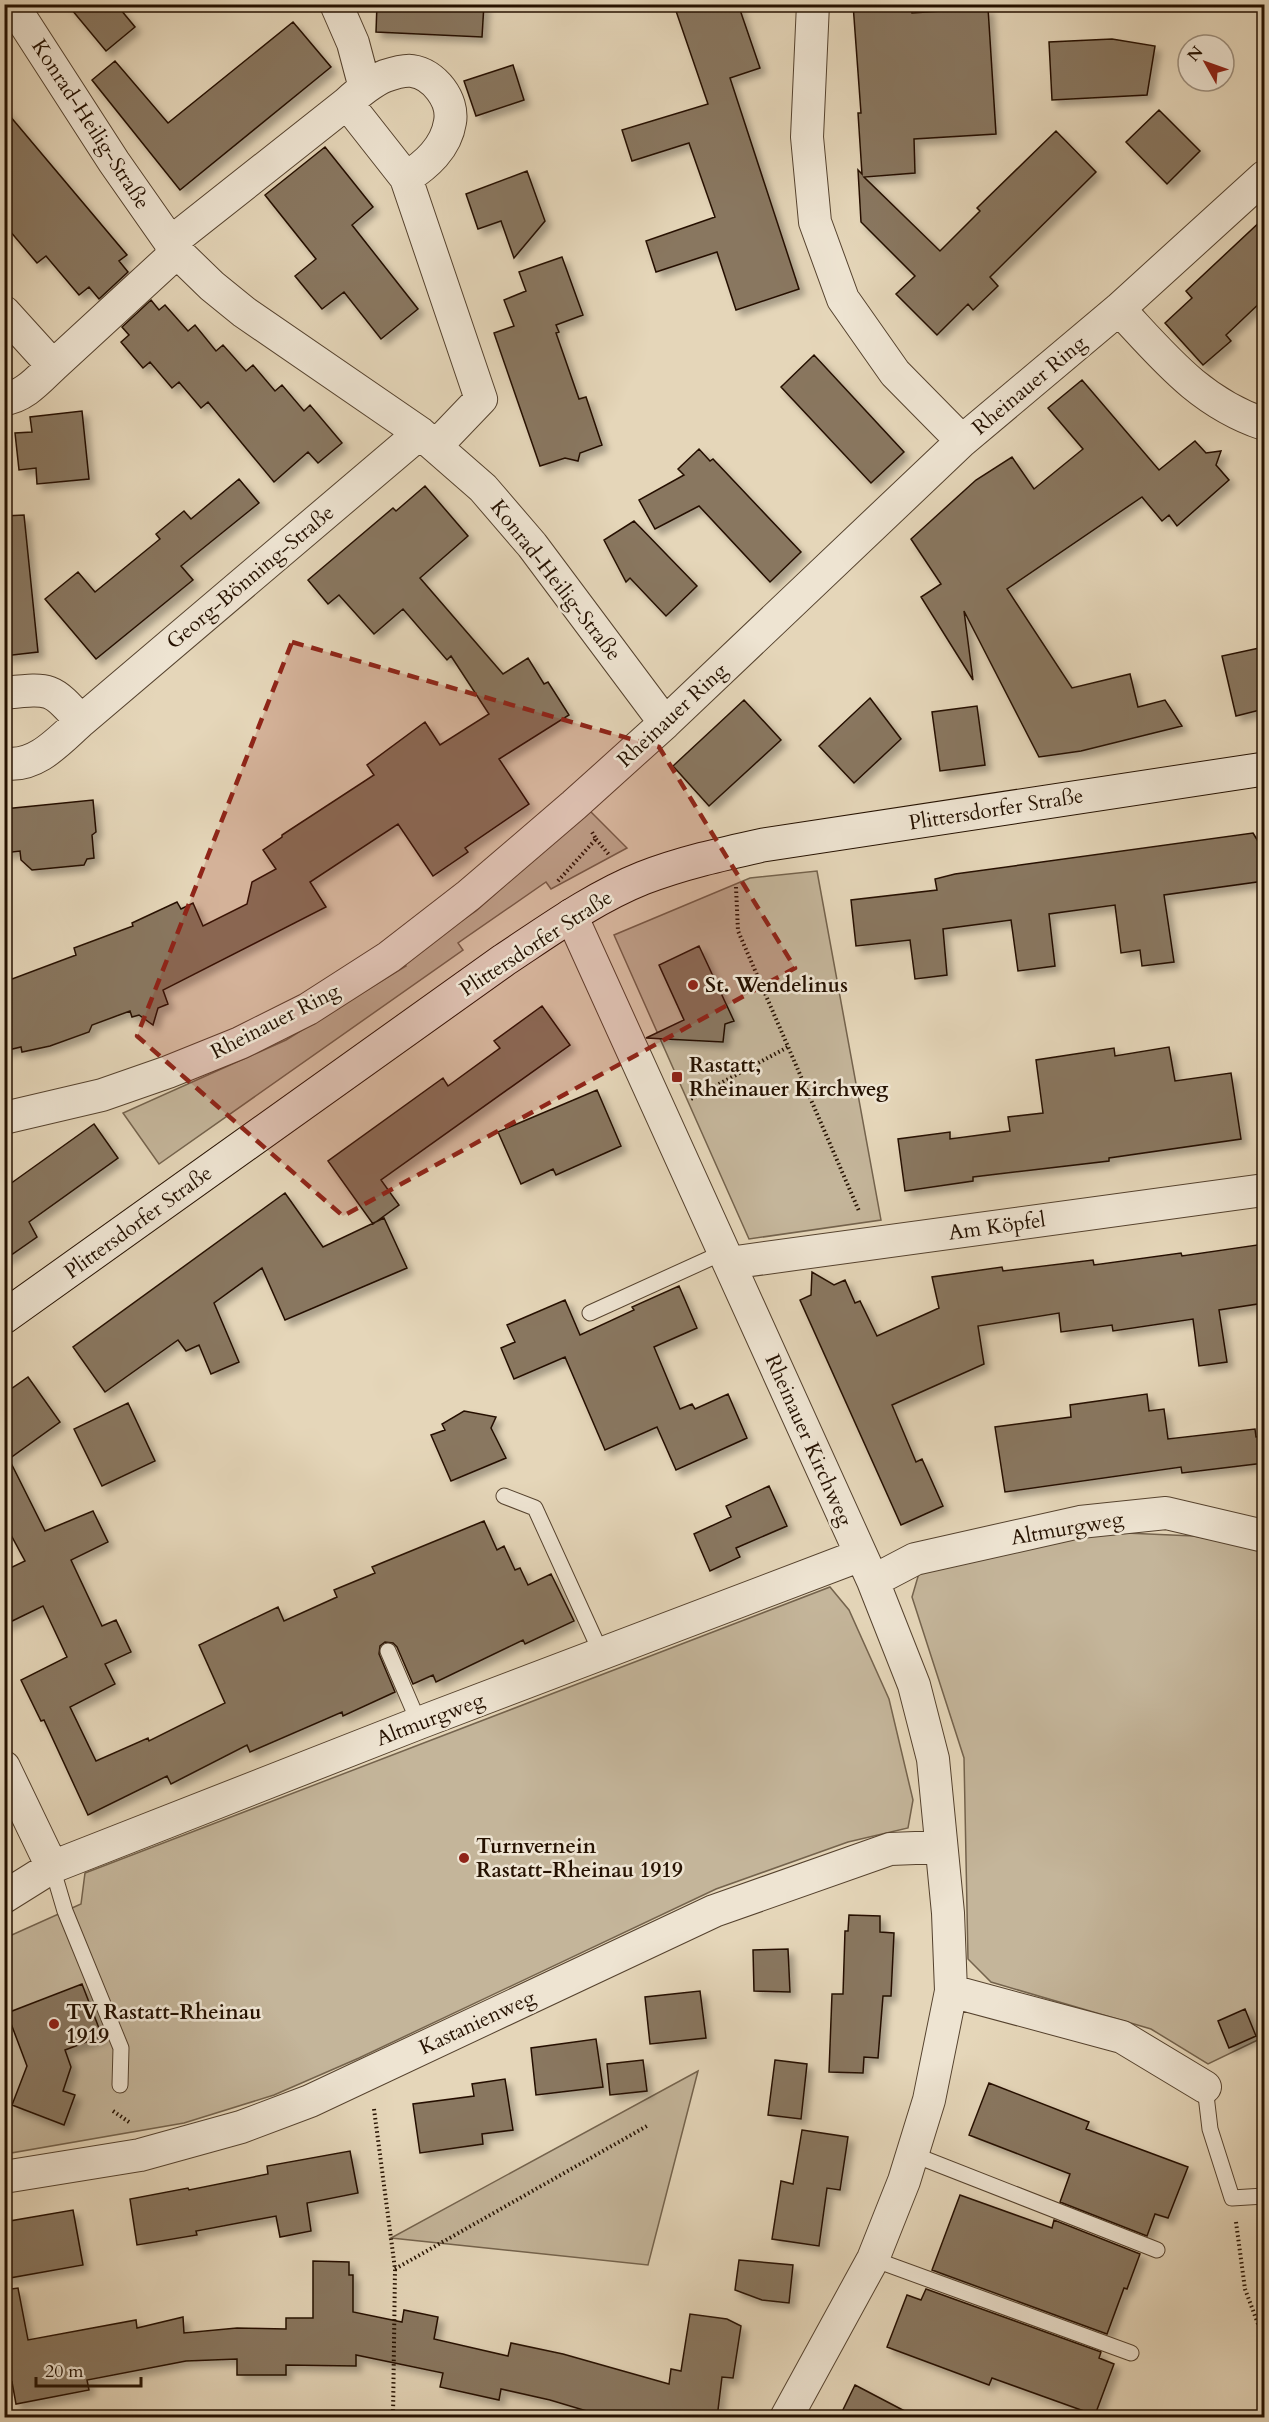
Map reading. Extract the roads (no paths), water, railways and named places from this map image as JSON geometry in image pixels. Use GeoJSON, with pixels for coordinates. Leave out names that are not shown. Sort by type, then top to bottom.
{"type":"FeatureCollection","features":[{"type":"Feature","properties":{"kind":"street","name":"Konrad-Heilig-Straße"},"geometry":{"type":"LineString","coordinates":[[12,4],[173,248],[212,286],[244,312],[428,440],[483,488],[532,545],[665,723]]}},
{"type":"Feature","properties":{"kind":"street"},"geometry":{"type":"LineString","coordinates":[[336,4],[353,43],[356,95],[406,178],[481,399],[428,440]]}},
{"type":"Feature","properties":{"kind":"street"},"geometry":{"type":"LineString","coordinates":[[813,4],[807,137],[815,222],[843,299],[895,373],[962,441]]}},
{"type":"Feature","properties":{"kind":"street"},"geometry":{"type":"LineString","coordinates":[[4,399],[12,398],[27,390],[173,248],[356,95],[385,76],[412,71],[432,80],[447,97],[451,121],[442,146],[424,166],[406,178]]}},
{"type":"Feature","properties":{"kind":"street","name":"Rheinauer Ring"},"geometry":{"type":"LineString","coordinates":[[4,1118],[102,1095],[240,1043],[308,1009],[389,957],[469,894],[665,723],[962,441],[1119,309],[1264,177]]}},
{"type":"Feature","properties":{"kind":"street"},"geometry":{"type":"LineString","coordinates":[[1119,309],[1182,375],[1216,403],[1264,424]]}},
{"type":"Feature","properties":{"kind":"street"},"geometry":{"type":"LineString","coordinates":[[4,312],[53,366]]}},
{"type":"Feature","properties":{"kind":"street","name":"Georg-Bönning-Straße"},"geometry":{"type":"LineString","coordinates":[[4,763],[16,765],[40,756],[428,440]]}},
{"type":"Feature","properties":{"kind":"street"},"geometry":{"type":"LineString","coordinates":[[4,693],[39,689],[59,696],[81,722]]}},
{"type":"Feature","properties":{"kind":"street","name":"Plittersdorfer Straße"},"geometry":{"type":"LineString","coordinates":[[4,1317],[504,960],[571,915],[643,878],[692,861],[774,843],[1264,769]]}},
{"type":"Feature","properties":{"kind":"street","name":"Rheinauer Kirchweg"},"geometry":{"type":"LineString","coordinates":[[571,915],[867,1568],[914,1685],[933,1759],[948,1913],[951,1990],[929,2100],[904,2181],[873,2259],[793,2415]]}},
{"type":"Feature","properties":{"kind":"street","name":"Am Köpfel"},"geometry":{"type":"LineString","coordinates":[[726,1258],[863,1245],[1264,1190]]}},
{"type":"Feature","properties":{"kind":"street","name":"Altmurgweg"},"geometry":{"type":"LineString","coordinates":[[4,1897],[52,1867],[419,1723],[602,1655],[867,1568],[1080,1522],[1166,1512],[1264,1536]]}},
{"type":"Feature","properties":{"kind":"street"},"geometry":{"type":"LineString","coordinates":[[4,1767],[52,1867]]}},
{"type":"Feature","properties":{"kind":"street","name":"Kastanienweg"},"geometry":{"type":"LineString","coordinates":[[4,2177],[140,2155],[241,2127],[310,2101],[714,1911],[890,1849],[941,1847]]}},
{"type":"Feature","properties":{"kind":"street"},"geometry":{"type":"LineString","coordinates":[[951,1990],[1122,2037],[1205,2087]]}},
{"type":"Feature","properties":{"kind":"lane"},"geometry":{"type":"LineString","coordinates":[[590,1313],[726,1258]]}},
{"type":"Feature","properties":{"kind":"lane"},"geometry":{"type":"LineString","coordinates":[[504,1496],[535,1508],[602,1655]]}},
{"type":"Feature","properties":{"kind":"lane"},"geometry":{"type":"LineString","coordinates":[[388,1651],[419,1723]]}},
{"type":"Feature","properties":{"kind":"lane"},"geometry":{"type":"LineString","coordinates":[[52,1867],[65,1911],[121,2048],[120,2085]]}},
{"type":"Feature","properties":{"kind":"lane"},"geometry":{"type":"LineString","coordinates":[[1205,2087],[1210,2129],[1232,2198],[1264,2196]]}},
{"type":"Feature","properties":{"kind":"lane"},"geometry":{"type":"LineString","coordinates":[[912,2154],[1157,2250]]}},
{"type":"Feature","properties":{"kind":"lane"},"geometry":{"type":"LineString","coordinates":[[873,2259],[1131,2353]]}},
{"type":"Feature","properties":{"kind":"place","name":"St. Wendelinus"},"geometry":{"type":"Point","coordinates":[693,985]}},
{"type":"Feature","properties":{"kind":"place","name":"Rastatt, Rheinauer Kirchweg"},"geometry":{"type":"Point","coordinates":[677,1077]}},
{"type":"Feature","properties":{"kind":"place","name":"Turnvernein Rastatt-Rheinau 1919"},"geometry":{"type":"Point","coordinates":[464,1858]}},
{"type":"Feature","properties":{"kind":"place","name":"TV Rastatt-Rheinau 1919"},"geometry":{"type":"Point","coordinates":[54,2024]}}]}
